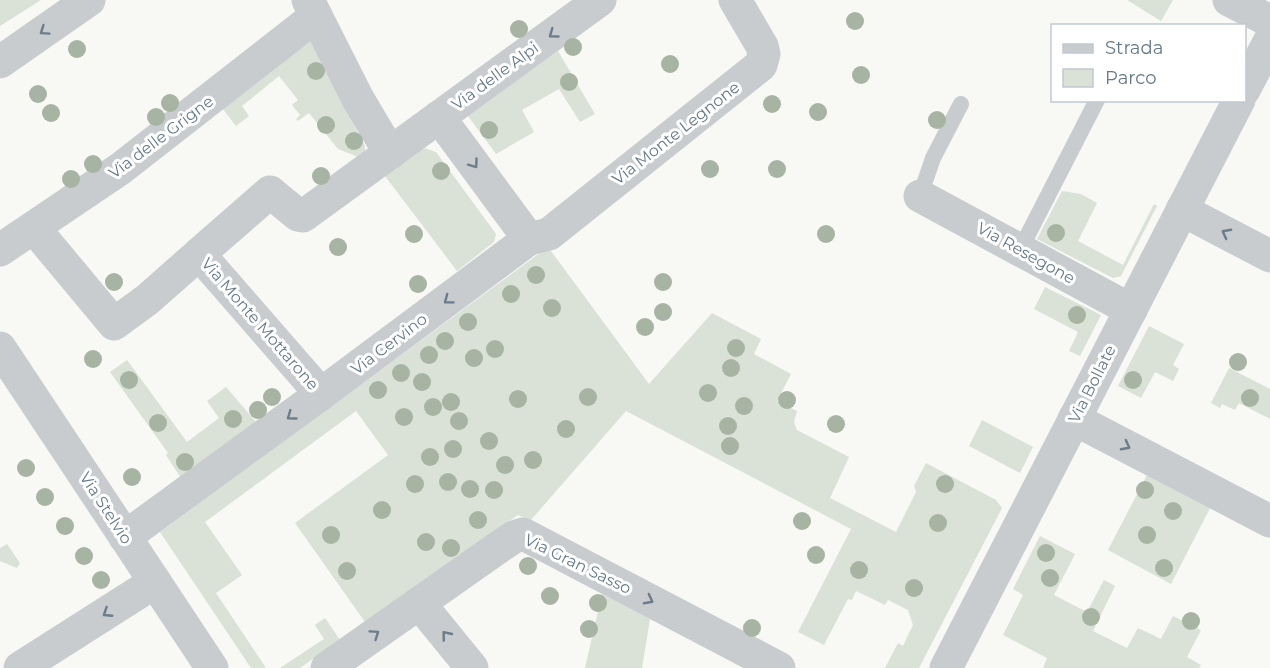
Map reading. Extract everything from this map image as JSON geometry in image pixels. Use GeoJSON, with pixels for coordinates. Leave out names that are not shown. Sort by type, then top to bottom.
{"type":"FeatureCollection","features":[{"type":"Feature","properties":{"kind":"street"},"geometry":{"type":"LineString","coordinates":[[0,62],[89,0]]}},
{"type":"Feature","properties":{"kind":"street","name":"Via delle Alpi"},"geometry":{"type":"LineString","coordinates":[[390,153],[600,0]]}},
{"type":"Feature","properties":{"kind":"street","name":"Via Monte Legnone"},"geometry":{"type":"LineString","coordinates":[[529,239],[549,234],[761,65],[764,54],[761,42],[735,0]]}},
{"type":"Feature","properties":{"kind":"street"},"geometry":{"type":"LineString","coordinates":[[1229,0],[1270,21]]}},
{"type":"Feature","properties":{"kind":"street"},"geometry":{"type":"LineString","coordinates":[[312,8],[358,99],[390,153]]}},
{"type":"Feature","properties":{"kind":"street","name":"Via delle Grigne"},"geometry":{"type":"LineString","coordinates":[[0,250],[120,169],[312,8]]}},
{"type":"Feature","properties":{"kind":"street"},"geometry":{"type":"LineString","coordinates":[[1246,88],[1270,40]]}},
{"type":"Feature","properties":{"kind":"street","name":"Via Bollate"},"geometry":{"type":"LineString","coordinates":[[946,668],[1238,102]]}},
{"type":"Feature","properties":{"kind":"street"},"geometry":{"type":"LineString","coordinates":[[439,117],[529,239]]}},
{"type":"Feature","properties":{"kind":"street","name":"Via Monte Mottarone"},"geometry":{"type":"LineString","coordinates":[[34,228],[114,324],[148,299],[270,192],[298,215],[303,216],[390,153]]}},
{"type":"Feature","properties":{"kind":"street","name":"Via Resegone"},"geometry":{"type":"LineString","coordinates":[[920,196],[1131,310]]}},
{"type":"Feature","properties":{"kind":"street"},"geometry":{"type":"LineString","coordinates":[[1182,210],[1270,256]]}},
{"type":"Feature","properties":{"kind":"street","name":"Via Cervino"},"geometry":{"type":"LineString","coordinates":[[125,537],[529,239]]}},
{"type":"Feature","properties":{"kind":"street","name":"Via Monte Mottarone"},"geometry":{"type":"LineString","coordinates":[[199,254],[321,394]]}},
{"type":"Feature","properties":{"kind":"street","name":"Via Stelvio"},"geometry":{"type":"LineString","coordinates":[[0,348],[212,668]]}},
{"type":"Feature","properties":{"kind":"street"},"geometry":{"type":"LineString","coordinates":[[1074,419],[1270,521]]}},
{"type":"Feature","properties":{"kind":"street","name":"Via Gran Sasso"},"geometry":{"type":"LineString","coordinates":[[327,668],[499,547],[523,534],[779,668]]}},
{"type":"Feature","properties":{"kind":"street"},"geometry":{"type":"LineString","coordinates":[[20,668],[155,582]]}},
{"type":"Feature","properties":{"kind":"street"},"geometry":{"type":"LineString","coordinates":[[419,603],[472,668]]}},
{"type":"Feature","properties":{"kind":"lane"},"geometry":{"type":"LineString","coordinates":[[1020,250],[1095,102]]}},
{"type":"Feature","properties":{"kind":"lane"},"geometry":{"type":"LineString","coordinates":[[920,196],[933,158],[961,104]]}},
{"type":"Feature","properties":{"kind":"green space"},"geometry":{"type":"Polygon","coordinates":[[[0,0],[41,0],[0,26],[0,0]]]}},
{"type":"Feature","properties":{"kind":"green space"},"geometry":{"type":"Polygon","coordinates":[[[1127,0],[1173,0],[1161,21],[1127,0]]]}},
{"type":"Feature","properties":{"kind":"green space"},"geometry":{"type":"Polygon","coordinates":[[[310,40],[365,146],[365,152],[358,157],[338,149],[309,113],[298,121],[296,119],[300,115],[292,105],[298,100],[279,76],[242,106],[249,116],[236,126],[219,104],[310,40]]]}},
{"type":"Feature","properties":{"kind":"green space"},"geometry":{"type":"Polygon","coordinates":[[[558,51],[595,114],[580,122],[559,89],[522,110],[534,132],[496,154],[468,116],[558,51]]]}},
{"type":"Feature","properties":{"kind":"green space"},"geometry":{"type":"Polygon","coordinates":[[[424,148],[436,152],[496,234],[494,242],[457,271],[385,176],[424,148]]]}},
{"type":"Feature","properties":{"kind":"green space"},"geometry":{"type":"Polygon","coordinates":[[[1062,191],[1081,194],[1097,203],[1078,241],[1123,265],[1154,204],[1157,206],[1121,276],[1113,278],[1037,239],[1062,191]]]}},
{"type":"Feature","properties":{"kind":"green space"},"geometry":{"type":"Polygon","coordinates":[[[548,247],[649,384],[712,313],[761,339],[754,354],[791,374],[777,401],[797,411],[794,422],[797,430],[849,457],[830,498],[896,532],[916,492],[914,486],[926,463],[996,500],[1002,508],[919,668],[885,668],[898,643],[903,646],[913,625],[908,610],[888,600],[885,605],[856,591],[852,600],[848,599],[824,645],[798,632],[851,529],[626,411],[530,521],[518,515],[365,622],[295,523],[388,455],[356,411],[205,522],[242,575],[216,593],[266,668],[251,668],[160,532],[548,247]]]}},
{"type":"Feature","properties":{"kind":"green space"},"geometry":{"type":"Polygon","coordinates":[[[1045,287],[1101,315],[1080,356],[1069,351],[1078,332],[1034,309],[1045,287]]]}},
{"type":"Feature","properties":{"kind":"green space"},"geometry":{"type":"Polygon","coordinates":[[[1149,326],[1184,344],[1173,365],[1179,369],[1173,381],[1155,372],[1141,398],[1118,386],[1149,326]]]}},
{"type":"Feature","properties":{"kind":"green space"},"geometry":{"type":"Polygon","coordinates":[[[127,360],[187,442],[219,418],[207,401],[226,387],[256,422],[181,478],[166,455],[168,453],[110,372],[127,360]]]}},
{"type":"Feature","properties":{"kind":"green space"},"geometry":{"type":"Polygon","coordinates":[[[1229,368],[1270,389],[1270,419],[1239,403],[1235,410],[1222,404],[1220,408],[1211,403],[1229,368]]]}},
{"type":"Feature","properties":{"kind":"green space"},"geometry":{"type":"Polygon","coordinates":[[[982,420],[1033,447],[1020,473],[969,446],[982,420]]]}},
{"type":"Feature","properties":{"kind":"green space"},"geometry":{"type":"Polygon","coordinates":[[[1147,475],[1210,508],[1171,584],[1108,550],[1147,475]]]}},
{"type":"Feature","properties":{"kind":"green space"},"geometry":{"type":"Polygon","coordinates":[[[1040,536],[1075,554],[1054,595],[1087,612],[1104,580],[1115,586],[1093,631],[1127,648],[1138,628],[1161,639],[1173,616],[1201,630],[1187,657],[1201,665],[1199,668],[1043,668],[1047,658],[1003,635],[1023,595],[1013,589],[1040,536]]]}},
{"type":"Feature","properties":{"kind":"green space"},"geometry":{"type":"Polygon","coordinates":[[[7,544],[20,563],[17,568],[0,561],[0,548],[7,544]]]}},
{"type":"Feature","properties":{"kind":"green space"},"geometry":{"type":"Polygon","coordinates":[[[602,594],[650,619],[642,668],[585,668],[602,594]]]}},
{"type":"Feature","properties":{"kind":"green space"},"geometry":{"type":"Polygon","coordinates":[[[325,618],[340,640],[300,668],[280,668],[324,639],[315,625],[325,618]]]}}]}
